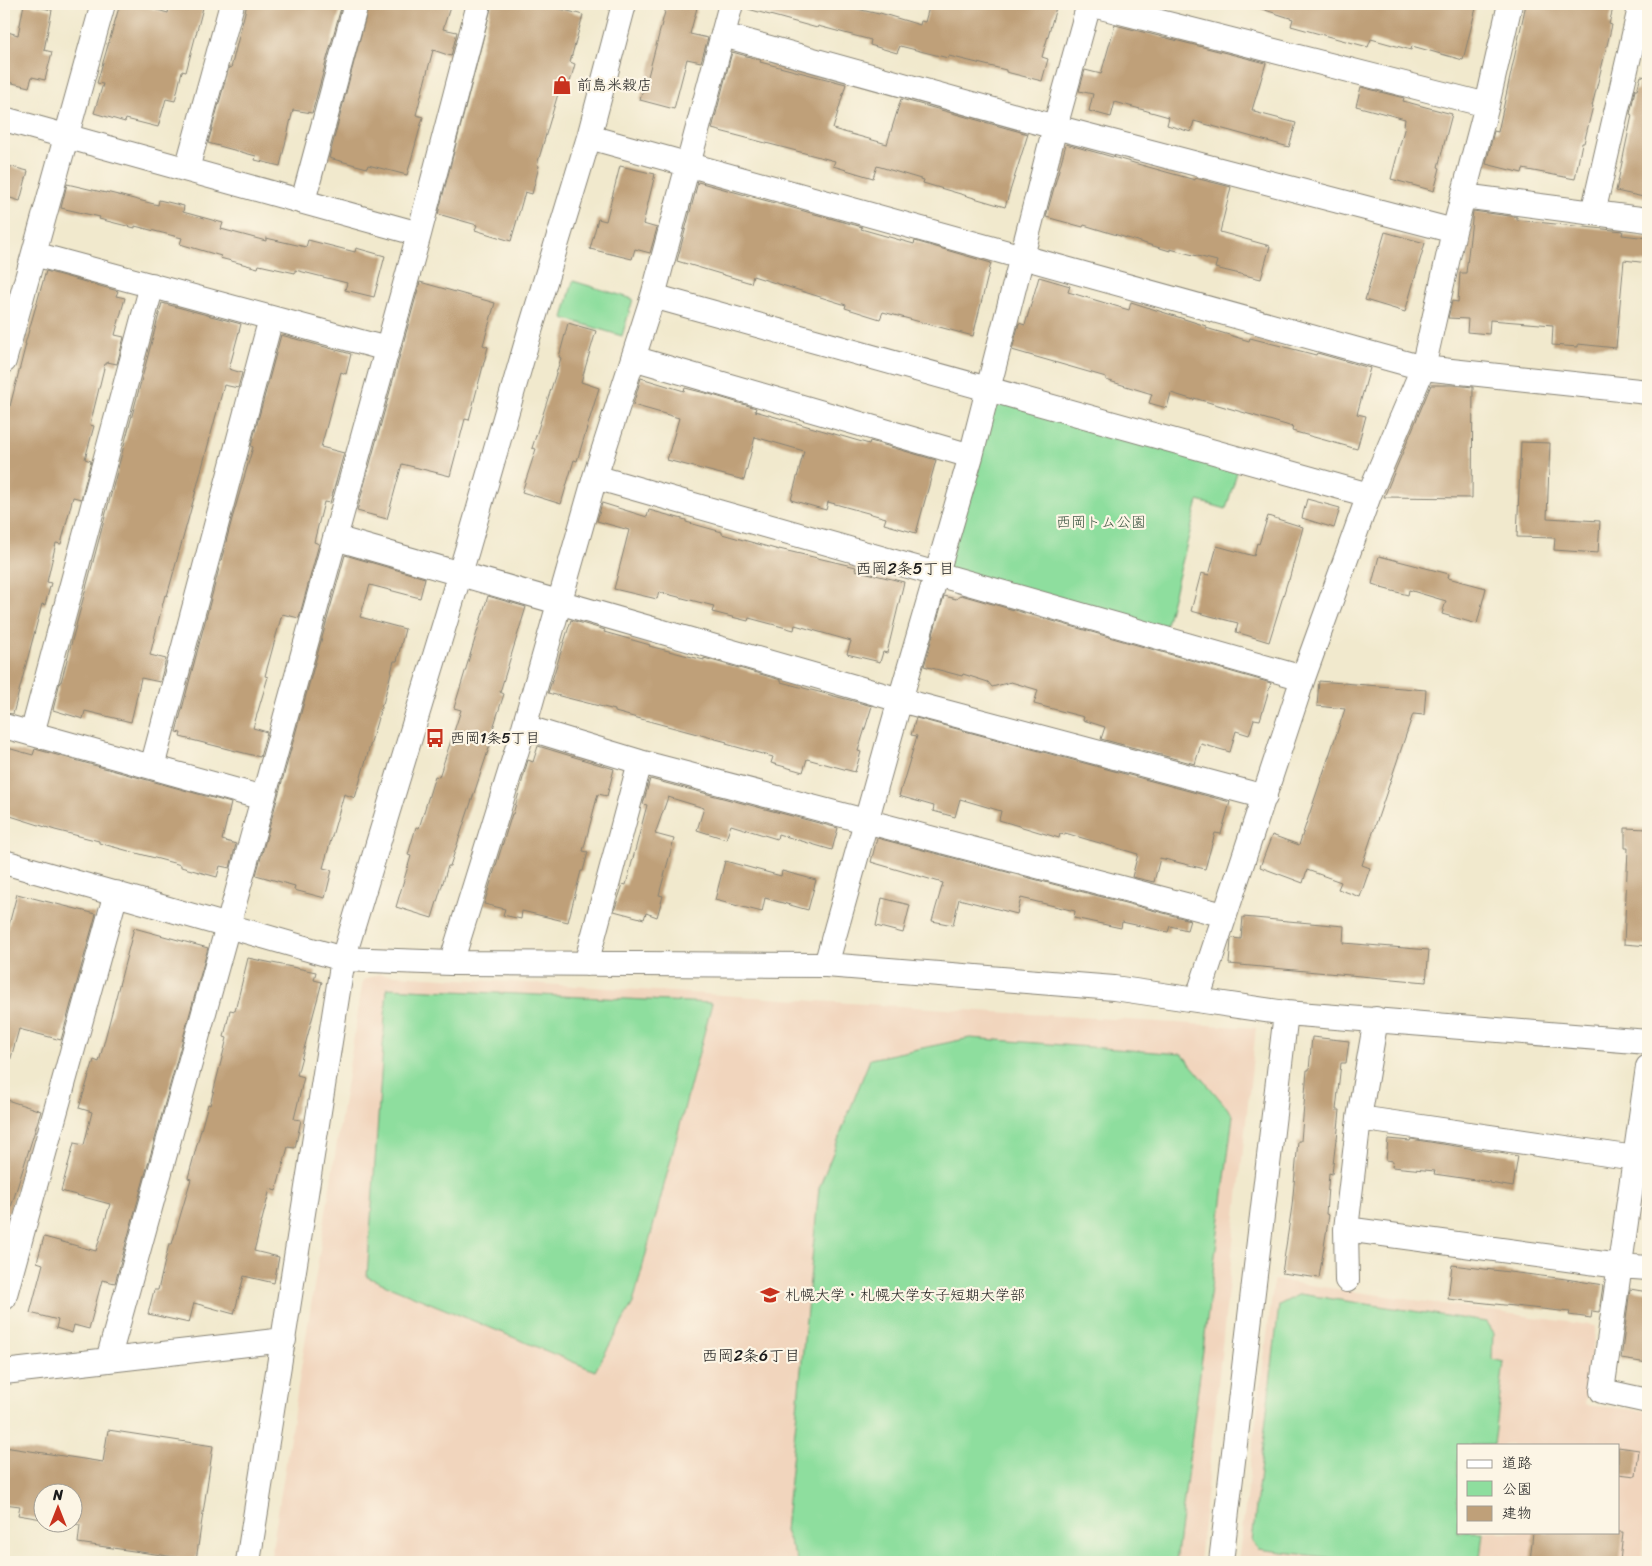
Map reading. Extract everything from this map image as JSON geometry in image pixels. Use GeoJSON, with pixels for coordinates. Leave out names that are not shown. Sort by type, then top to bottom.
{"type":"FeatureCollection","features":[{"type":"Feature","properties":{"kind":"street"},"geometry":{"type":"LineString","coordinates":[[4,361],[103,4]]}},
{"type":"Feature","properties":{"kind":"street"},"geometry":{"type":"LineString","coordinates":[[187,169],[232,4]]}},
{"type":"Feature","properties":{"kind":"street"},"geometry":{"type":"LineString","coordinates":[[303,201],[356,4]]}},
{"type":"Feature","properties":{"kind":"street"},"geometry":{"type":"LineString","coordinates":[[108,1360],[419,234],[479,4]]}},
{"type":"Feature","properties":{"kind":"street"},"geometry":{"type":"LineString","coordinates":[[248,1562],[343,959],[589,137],[624,4]]}},
{"type":"Feature","properties":{"kind":"street"},"geometry":{"type":"LineString","coordinates":[[451,962],[524,727],[595,477],[653,296],[731,4]]}},
{"type":"Feature","properties":{"kind":"street"},"geometry":{"type":"LineString","coordinates":[[826,965],[971,456],[1054,127],[1089,4],[1487,105]]}},
{"type":"Feature","properties":{"kind":"street"},"geometry":{"type":"LineString","coordinates":[[1196,1000],[1303,678],[1369,495],[1423,368],[1454,231],[1487,105],[1510,4]]}},
{"type":"Feature","properties":{"kind":"street"},"geometry":{"type":"LineString","coordinates":[[1593,214],[1641,4]]}},
{"type":"Feature","properties":{"kind":"street"},"geometry":{"type":"LineString","coordinates":[[723,35],[1054,127],[1454,231]]}},
{"type":"Feature","properties":{"kind":"street"},"geometry":{"type":"LineString","coordinates":[[4,119],[419,234]]}},
{"type":"Feature","properties":{"kind":"street"},"geometry":{"type":"LineString","coordinates":[[589,137],[1423,368],[1648,392]]}},
{"type":"Feature","properties":{"kind":"street"},"geometry":{"type":"LineString","coordinates":[[1463,196],[1648,220]]}},
{"type":"Feature","properties":{"kind":"street"},"geometry":{"type":"LineString","coordinates":[[34,254],[387,349]]}},
{"type":"Feature","properties":{"kind":"street"},"geometry":{"type":"LineString","coordinates":[[32,734],[152,285]]}},
{"type":"Feature","properties":{"kind":"street"},"geometry":{"type":"LineString","coordinates":[[653,296],[1369,495]]}},
{"type":"Feature","properties":{"kind":"street"},"geometry":{"type":"LineString","coordinates":[[152,767],[271,318]]}},
{"type":"Feature","properties":{"kind":"street"},"geometry":{"type":"LineString","coordinates":[[633,358],[971,456]]}},
{"type":"Feature","properties":{"kind":"street"},"geometry":{"type":"LineString","coordinates":[[595,477],[937,576],[1303,678]]}},
{"type":"Feature","properties":{"kind":"street"},"geometry":{"type":"LineString","coordinates":[[334,538],[900,700],[1264,797]]}},
{"type":"Feature","properties":{"kind":"street"},"geometry":{"type":"LineString","coordinates":[[4,726],[263,798]]}},
{"type":"Feature","properties":{"kind":"street"},"geometry":{"type":"LineString","coordinates":[[524,727],[640,762],[1224,915]]}},
{"type":"Feature","properties":{"kind":"street"},"geometry":{"type":"LineString","coordinates":[[586,964],[640,762]]}},
{"type":"Feature","properties":{"kind":"street"},"geometry":{"type":"LineString","coordinates":[[4,862],[343,959],[586,964],[826,965],[1114,988],[1286,1013],[1648,1042]]}},
{"type":"Feature","properties":{"kind":"street"},"geometry":{"type":"LineString","coordinates":[[4,1298],[9,1261],[116,893]]}},
{"type":"Feature","properties":{"kind":"street"},"geometry":{"type":"LineString","coordinates":[[1221,1562],[1286,1013]]}},
{"type":"Feature","properties":{"kind":"street"},"geometry":{"type":"LineString","coordinates":[[1347,1280],[1346,1229],[1359,1118],[1376,1019]]}},
{"type":"Feature","properties":{"kind":"street"},"geometry":{"type":"LineString","coordinates":[[1648,1068],[1602,1392],[1648,1401]]}},
{"type":"Feature","properties":{"kind":"street"},"geometry":{"type":"LineString","coordinates":[[1359,1118],[1635,1158]]}},
{"type":"Feature","properties":{"kind":"street"},"geometry":{"type":"LineString","coordinates":[[1346,1229],[1619,1266],[1648,1268]]}},
{"type":"Feature","properties":{"kind":"street"},"geometry":{"type":"LineString","coordinates":[[4,1372],[284,1340]]}},
{"type":"Feature","properties":{"kind":"shaded area","name":"札幌大学・札幌大学女子短期大学部"},"geometry":{"type":"Polygon","coordinates":[[[379,974],[1256,1028],[1199,1562],[270,1562],[363,980],[379,974]]]}},
{"type":"Feature","properties":{"kind":"shaded area"},"geometry":{"type":"Polygon","coordinates":[[[1274,1280],[1596,1326],[1585,1405],[1648,1411],[1648,1495],[1641,1562],[1238,1562],[1274,1280]]]}},
{"type":"Feature","properties":{"kind":"green space"},"geometry":{"type":"Polygon","coordinates":[[[573,281],[633,299],[622,336],[563,318],[573,281]]]}},
{"type":"Feature","properties":{"kind":"green space","name":"西岡トム公園"},"geometry":{"type":"Polygon","coordinates":[[[994,401],[1238,469],[1226,509],[1198,501],[1164,632],[947,570],[994,401]]]}},
{"type":"Feature","properties":{"kind":"green space"},"geometry":{"type":"Polygon","coordinates":[[[387,988],[712,1003],[633,1303],[595,1371],[367,1277],[387,988]]]}},
{"type":"Feature","properties":{"kind":"green space"},"geometry":{"type":"Polygon","coordinates":[[[970,1038],[1182,1054],[1233,1115],[1176,1562],[798,1562],[785,1531],[819,1188],[870,1059],[970,1038]]]}},
{"type":"Feature","properties":{"kind":"green space"},"geometry":{"type":"Polygon","coordinates":[[[1300,1294],[1486,1322],[1493,1333],[1492,1359],[1504,1362],[1494,1444],[1457,1444],[1457,1534],[1483,1534],[1480,1558],[1473,1562],[1365,1562],[1258,1549],[1252,1542],[1279,1305],[1300,1294]]]}},
{"type":"Feature","properties":{"kind":"building"},"geometry":{"type":"Polygon","coordinates":[[[24,4],[52,10],[44,50],[52,52],[45,80],[32,77],[29,87],[4,81],[4,31],[18,35],[24,4]]]}},
{"type":"Feature","properties":{"kind":"building"},"geometry":{"type":"Polygon","coordinates":[[[120,4],[136,4],[168,13],[170,4],[204,4],[186,72],[182,71],[175,101],[166,99],[158,127],[126,119],[125,122],[94,113],[103,84],[97,83],[120,4]]]}},
{"type":"Feature","properties":{"kind":"building"},"geometry":{"type":"Polygon","coordinates":[[[247,4],[342,4],[312,113],[293,110],[280,166],[255,160],[256,156],[208,143],[229,67],[231,68],[247,4]]]}},
{"type":"Feature","properties":{"kind":"building"},"geometry":{"type":"Polygon","coordinates":[[[369,4],[451,4],[443,29],[457,32],[451,56],[433,50],[416,115],[423,117],[407,175],[368,165],[367,168],[329,158],[369,4]]]}},
{"type":"Feature","properties":{"kind":"building"},"geometry":{"type":"Polygon","coordinates":[[[492,4],[542,4],[583,15],[570,62],[575,64],[568,89],[560,87],[537,165],[539,166],[532,194],[525,192],[511,241],[475,230],[477,225],[438,214],[492,4]]]}},
{"type":"Feature","properties":{"kind":"building"},"geometry":{"type":"Polygon","coordinates":[[[667,4],[698,4],[690,34],[708,38],[701,62],[687,59],[674,109],[640,100],[667,4]]]}},
{"type":"Feature","properties":{"kind":"building"},"geometry":{"type":"Polygon","coordinates":[[[748,4],[835,4],[880,13],[920,25],[921,21],[925,22],[930,4],[1057,4],[1042,57],[1048,59],[1042,81],[1006,72],[1006,70],[900,46],[897,53],[870,45],[871,40],[818,26],[817,28],[748,9],[748,4]]]}},
{"type":"Feature","properties":{"kind":"building"},"geometry":{"type":"Polygon","coordinates":[[[1259,4],[1477,4],[1463,60],[1412,46],[1411,50],[1371,39],[1368,47],[1327,36],[1291,26],[1293,19],[1259,8],[1259,4]]]}},
{"type":"Feature","properties":{"kind":"building"},"geometry":{"type":"Polygon","coordinates":[[[1526,4],[1614,4],[1609,24],[1612,25],[1584,143],[1582,143],[1575,179],[1523,169],[1522,173],[1486,164],[1494,131],[1498,132],[1526,4]]]}},
{"type":"Feature","properties":{"kind":"building"},"geometry":{"type":"Polygon","coordinates":[[[1115,25],[1266,63],[1252,110],[1296,123],[1289,147],[1194,121],[1191,132],[1167,125],[1169,117],[1115,102],[1111,117],[1089,111],[1093,94],[1079,91],[1085,70],[1101,74],[1115,25]]]}},
{"type":"Feature","properties":{"kind":"building"},"geometry":{"type":"Polygon","coordinates":[[[732,52],[761,60],[760,62],[846,84],[833,129],[887,144],[901,99],[1028,134],[1005,207],[923,183],[924,180],[877,166],[873,178],[833,166],[835,161],[712,129],[732,52]]]}},
{"type":"Feature","properties":{"kind":"building"},"geometry":{"type":"Polygon","coordinates":[[[1641,76],[1648,77],[1648,198],[1616,191],[1632,115],[1630,114],[1635,90],[1637,90],[1641,76]]]}},
{"type":"Feature","properties":{"kind":"building"},"geometry":{"type":"Polygon","coordinates":[[[1361,87],[1404,98],[1403,101],[1452,114],[1438,167],[1440,168],[1434,191],[1391,179],[1405,126],[1405,119],[1356,106],[1361,87]]]}},
{"type":"Feature","properties":{"kind":"building"},"geometry":{"type":"Polygon","coordinates":[[[1066,144],[1195,180],[1195,178],[1231,187],[1220,232],[1270,246],[1261,279],[1215,268],[1217,261],[1170,249],[1170,251],[1084,225],[1083,227],[1046,217],[1066,144]]]}},
{"type":"Feature","properties":{"kind":"building"},"geometry":{"type":"Polygon","coordinates":[[[4,165],[28,171],[20,201],[4,196],[4,165]]]}},
{"type":"Feature","properties":{"kind":"building"},"geometry":{"type":"Polygon","coordinates":[[[620,166],[655,174],[643,224],[657,228],[650,253],[635,249],[632,259],[590,249],[598,219],[606,221],[620,166]]]}},
{"type":"Feature","properties":{"kind":"building"},"geometry":{"type":"Polygon","coordinates":[[[698,182],[862,227],[861,229],[914,244],[915,241],[991,263],[973,336],[883,312],[880,319],[845,308],[846,305],[753,276],[751,283],[677,261],[698,182]]]}},
{"type":"Feature","properties":{"kind":"building"},"geometry":{"type":"Polygon","coordinates":[[[67,184],[158,205],[159,200],[184,206],[183,212],[223,223],[221,229],[266,241],[266,238],[306,247],[308,240],[355,252],[356,248],[385,256],[374,297],[345,290],[347,283],[295,270],[295,273],[259,265],[258,268],[220,258],[221,256],[180,244],[182,238],[135,226],[135,228],[61,208],[67,184]]]}},
{"type":"Feature","properties":{"kind":"building"},"geometry":{"type":"Polygon","coordinates":[[[1473,211],[1517,217],[1517,220],[1623,231],[1622,235],[1648,238],[1648,263],[1624,260],[1616,348],[1578,344],[1578,347],[1552,345],[1553,325],[1490,320],[1489,334],[1467,332],[1468,319],[1448,318],[1452,301],[1458,302],[1460,273],[1466,273],[1473,211]]]}},
{"type":"Feature","properties":{"kind":"building"},"geometry":{"type":"Polygon","coordinates":[[[1385,232],[1425,243],[1405,312],[1365,300],[1385,232]]]}},
{"type":"Feature","properties":{"kind":"building"},"geometry":{"type":"Polygon","coordinates":[[[46,271],[118,291],[116,296],[125,298],[115,335],[124,337],[117,364],[107,362],[105,364],[90,425],[94,426],[85,459],[91,461],[81,499],[73,497],[61,544],[56,543],[47,582],[51,583],[45,605],[42,604],[13,714],[4,713],[4,416],[7,405],[10,406],[46,271]]]}},
{"type":"Feature","properties":{"kind":"building"},"geometry":{"type":"Polygon","coordinates":[[[1039,277],[1070,286],[1068,292],[1129,310],[1131,302],[1249,341],[1250,338],[1316,355],[1317,353],[1370,368],[1357,414],[1366,416],[1357,449],[1292,431],[1293,427],[1194,398],[1194,400],[1171,393],[1167,408],[1149,403],[1152,394],[1106,380],[1106,377],[1012,350],[1019,323],[1025,325],[1039,277]]]}},
{"type":"Feature","properties":{"kind":"building"},"geometry":{"type":"Polygon","coordinates":[[[420,282],[495,303],[483,345],[488,347],[469,420],[465,419],[450,476],[402,464],[387,519],[357,511],[420,282]]]}},
{"type":"Feature","properties":{"kind":"building"},"geometry":{"type":"Polygon","coordinates":[[[162,303],[241,324],[229,369],[242,373],[238,388],[224,385],[167,596],[165,595],[150,655],[166,659],[160,682],[141,678],[131,722],[85,711],[83,719],[53,710],[162,303]]]}},
{"type":"Feature","properties":{"kind":"building"},"geometry":{"type":"Polygon","coordinates":[[[568,323],[596,331],[581,382],[599,388],[577,461],[574,460],[561,504],[522,492],[536,449],[532,448],[561,358],[559,357],[568,323]]]}},
{"type":"Feature","properties":{"kind":"building"},"geometry":{"type":"Polygon","coordinates":[[[281,335],[351,354],[346,374],[341,372],[321,447],[344,453],[330,503],[324,502],[314,542],[319,544],[299,618],[282,614],[265,676],[268,677],[253,728],[267,732],[260,757],[180,737],[181,733],[176,732],[253,447],[251,446],[281,335]]]}},
{"type":"Feature","properties":{"kind":"building"},"geometry":{"type":"Polygon","coordinates":[[[641,378],[684,391],[685,388],[709,394],[756,408],[755,411],[869,444],[870,441],[936,460],[916,533],[884,524],[886,518],[828,502],[826,510],[791,500],[804,451],[755,437],[744,480],[667,460],[679,418],[633,405],[641,378]]]}},
{"type":"Feature","properties":{"kind":"building"},"geometry":{"type":"Polygon","coordinates":[[[1431,385],[1473,387],[1472,498],[1384,497],[1431,385]]]}},
{"type":"Feature","properties":{"kind":"building"},"geometry":{"type":"Polygon","coordinates":[[[1521,442],[1550,443],[1547,518],[1600,521],[1598,553],[1554,550],[1555,538],[1517,537],[1521,442]]]}},
{"type":"Feature","properties":{"kind":"building"},"geometry":{"type":"Polygon","coordinates":[[[1307,499],[1340,508],[1334,528],[1302,518],[1307,499]]]}},
{"type":"Feature","properties":{"kind":"building"},"geometry":{"type":"Polygon","coordinates":[[[602,503],[647,517],[649,510],[686,520],[686,522],[722,532],[722,534],[779,550],[856,567],[855,570],[904,582],[887,653],[883,652],[880,662],[847,654],[851,641],[795,625],[794,630],[749,618],[748,621],[712,612],[714,606],[659,592],[657,599],[614,589],[629,530],[597,521],[602,503]]]}},
{"type":"Feature","properties":{"kind":"building"},"geometry":{"type":"Polygon","coordinates":[[[1268,516],[1303,527],[1289,580],[1269,642],[1236,632],[1238,623],[1191,611],[1201,573],[1209,575],[1217,546],[1254,556],[1268,516]]]}},
{"type":"Feature","properties":{"kind":"building"},"geometry":{"type":"Polygon","coordinates":[[[345,555],[425,578],[420,598],[370,585],[360,617],[405,629],[355,798],[344,794],[323,868],[332,870],[325,898],[294,890],[295,886],[256,875],[345,555]]]}},
{"type":"Feature","properties":{"kind":"building"},"geometry":{"type":"Polygon","coordinates":[[[1379,556],[1449,574],[1448,578],[1486,588],[1477,624],[1442,614],[1446,601],[1409,590],[1408,595],[1372,584],[1379,556]]]}},
{"type":"Feature","properties":{"kind":"building"},"geometry":{"type":"Polygon","coordinates":[[[961,595],[1271,683],[1260,720],[1254,719],[1249,735],[1236,731],[1230,752],[1201,744],[1195,764],[1101,739],[1105,727],[1083,720],[1084,717],[1034,704],[1038,690],[1011,682],[992,687],[988,682],[963,674],[962,676],[924,666],[944,596],[956,599],[961,595]]]}},
{"type":"Feature","properties":{"kind":"building"},"geometry":{"type":"Polygon","coordinates":[[[488,596],[526,607],[500,692],[504,694],[488,744],[490,745],[432,918],[396,907],[411,856],[408,855],[416,827],[419,828],[435,776],[439,777],[461,710],[454,708],[488,596]]]}},
{"type":"Feature","properties":{"kind":"building"},"geometry":{"type":"Polygon","coordinates":[[[571,620],[649,646],[704,660],[704,658],[781,680],[781,682],[872,706],[858,751],[861,752],[855,772],[807,759],[803,772],[771,763],[773,757],[726,744],[727,742],[548,693],[571,620]]]}},
{"type":"Feature","properties":{"kind":"building"},"geometry":{"type":"Polygon","coordinates":[[[1319,681],[1426,690],[1424,715],[1413,714],[1362,865],[1370,868],[1360,897],[1338,889],[1341,882],[1307,870],[1303,883],[1260,867],[1272,835],[1299,845],[1345,709],[1317,706],[1319,681]]]}},
{"type":"Feature","properties":{"kind":"building"},"geometry":{"type":"Polygon","coordinates":[[[916,718],[1230,802],[1221,834],[1215,833],[1205,869],[1160,858],[1154,882],[1132,877],[1138,854],[1065,833],[1065,835],[1060,834],[1059,838],[999,820],[1001,811],[960,799],[955,817],[933,811],[934,806],[899,796],[917,736],[911,735],[916,718]]]}},
{"type":"Feature","properties":{"kind":"building"},"geometry":{"type":"Polygon","coordinates":[[[538,746],[614,769],[607,796],[598,794],[583,851],[588,852],[583,871],[581,871],[568,922],[522,911],[521,919],[503,915],[505,909],[484,904],[528,760],[533,762],[538,746]]]}},
{"type":"Feature","properties":{"kind":"building"},"geometry":{"type":"Polygon","coordinates":[[[4,747],[33,755],[35,749],[231,803],[222,840],[236,844],[230,868],[220,866],[217,877],[4,814],[4,747]]]}},
{"type":"Feature","properties":{"kind":"building"},"geometry":{"type":"Polygon","coordinates":[[[650,779],[838,828],[832,850],[778,834],[777,839],[731,825],[726,839],[697,830],[704,808],[668,797],[655,834],[674,839],[659,895],[663,896],[657,917],[646,913],[644,919],[614,911],[623,884],[626,885],[647,805],[643,804],[650,779]]]}},
{"type":"Feature","properties":{"kind":"building"},"geometry":{"type":"Polygon","coordinates":[[[1625,828],[1648,829],[1648,946],[1624,944],[1628,848],[1625,848],[1625,828]]]}},
{"type":"Feature","properties":{"kind":"building"},"geometry":{"type":"Polygon","coordinates":[[[877,838],[1190,920],[1187,930],[1170,926],[1168,932],[1122,922],[1121,928],[1074,918],[1075,911],[1021,898],[1017,914],[959,899],[953,925],[932,921],[943,883],[871,862],[877,838]]]}},
{"type":"Feature","properties":{"kind":"building"},"geometry":{"type":"Polygon","coordinates":[[[725,861],[781,876],[782,871],[816,880],[808,910],[765,898],[762,912],[715,900],[725,861]]]}},
{"type":"Feature","properties":{"kind":"building"},"geometry":{"type":"Polygon","coordinates":[[[17,894],[96,914],[61,1040],[19,1029],[9,1065],[4,1064],[4,944],[17,894]]]}},
{"type":"Feature","properties":{"kind":"building"},"geometry":{"type":"Polygon","coordinates":[[[882,898],[910,905],[903,933],[876,926],[882,898]]]}},
{"type":"Feature","properties":{"kind":"building"},"geometry":{"type":"Polygon","coordinates":[[[1243,917],[1344,926],[1343,943],[1429,950],[1426,982],[1229,964],[1231,940],[1232,938],[1241,939],[1243,917]]]}},
{"type":"Feature","properties":{"kind":"building"},"geometry":{"type":"Polygon","coordinates":[[[134,928],[208,948],[115,1283],[102,1280],[89,1329],[74,1325],[72,1333],[56,1328],[58,1320],[30,1313],[43,1264],[37,1262],[44,1237],[96,1251],[110,1204],[61,1191],[74,1143],[84,1145],[92,1112],[79,1108],[94,1060],[99,1062],[134,928]]]}},
{"type":"Feature","properties":{"kind":"building"},"geometry":{"type":"Polygon","coordinates":[[[248,958],[316,972],[314,980],[322,982],[297,1075],[304,1077],[294,1119],[301,1120],[295,1148],[288,1147],[276,1191],[270,1189],[254,1251],[279,1257],[274,1283],[244,1276],[234,1314],[194,1303],[189,1323],[148,1314],[154,1290],[158,1290],[169,1244],[172,1244],[191,1179],[188,1178],[208,1104],[210,1105],[227,1038],[224,1037],[230,1010],[235,1011],[248,958]]]}},
{"type":"Feature","properties":{"kind":"building"},"geometry":{"type":"Polygon","coordinates":[[[1312,1037],[1349,1041],[1346,1063],[1341,1063],[1336,1110],[1340,1110],[1332,1174],[1329,1173],[1326,1214],[1329,1215],[1319,1278],[1282,1273],[1292,1206],[1298,1141],[1301,1141],[1307,1070],[1309,1070],[1312,1037]]]}},
{"type":"Feature","properties":{"kind":"building"},"geometry":{"type":"Polygon","coordinates":[[[4,1099],[41,1111],[8,1217],[4,1217],[4,1099]]]}},
{"type":"Feature","properties":{"kind":"building"},"geometry":{"type":"Polygon","coordinates":[[[1388,1139],[1410,1141],[1411,1139],[1518,1156],[1513,1187],[1434,1174],[1435,1171],[1392,1167],[1393,1161],[1386,1160],[1388,1139]]]}},
{"type":"Feature","properties":{"kind":"building"},"geometry":{"type":"Polygon","coordinates":[[[1452,1265],[1603,1285],[1599,1312],[1592,1311],[1591,1318],[1569,1315],[1570,1312],[1448,1299],[1452,1265]]]}},
{"type":"Feature","properties":{"kind":"building"},"geometry":{"type":"Polygon","coordinates":[[[1630,1289],[1648,1292],[1648,1363],[1621,1359],[1630,1289]]]}},
{"type":"Feature","properties":{"kind":"building"},"geometry":{"type":"Polygon","coordinates":[[[108,1430],[213,1446],[196,1560],[78,1543],[79,1534],[82,1534],[82,1484],[32,1484],[32,1517],[18,1515],[20,1506],[4,1504],[4,1447],[103,1462],[108,1430]]]}},
{"type":"Feature","properties":{"kind":"building"},"geometry":{"type":"Polygon","coordinates":[[[1620,1447],[1639,1450],[1636,1476],[1620,1474],[1620,1447]]]}},
{"type":"Feature","properties":{"kind":"building"},"geometry":{"type":"Polygon","coordinates":[[[1620,1532],[1623,1532],[1620,1562],[1530,1562],[1533,1534],[1620,1534],[1620,1532]]]}},
{"type":"Feature","properties":{"kind":"place","name":"前島米穀店"},"geometry":{"type":"Point","coordinates":[562,85]}},
{"type":"Feature","properties":{"kind":"place","name":"西岡1条5丁目"},"geometry":{"type":"Point","coordinates":[435,738]}},
{"type":"Feature","properties":{"kind":"place","name":"札幌大学・札幌大学女子短期大学部"},"geometry":{"type":"Point","coordinates":[770,1295]}},
{"type":"Feature","properties":{"kind":"district","name":"西岡2条5丁目"},"geometry":{"type":"Point","coordinates":[905,568]}},
{"type":"Feature","properties":{"kind":"district","name":"西岡2条6丁目"},"geometry":{"type":"Point","coordinates":[751,1355]}}]}
